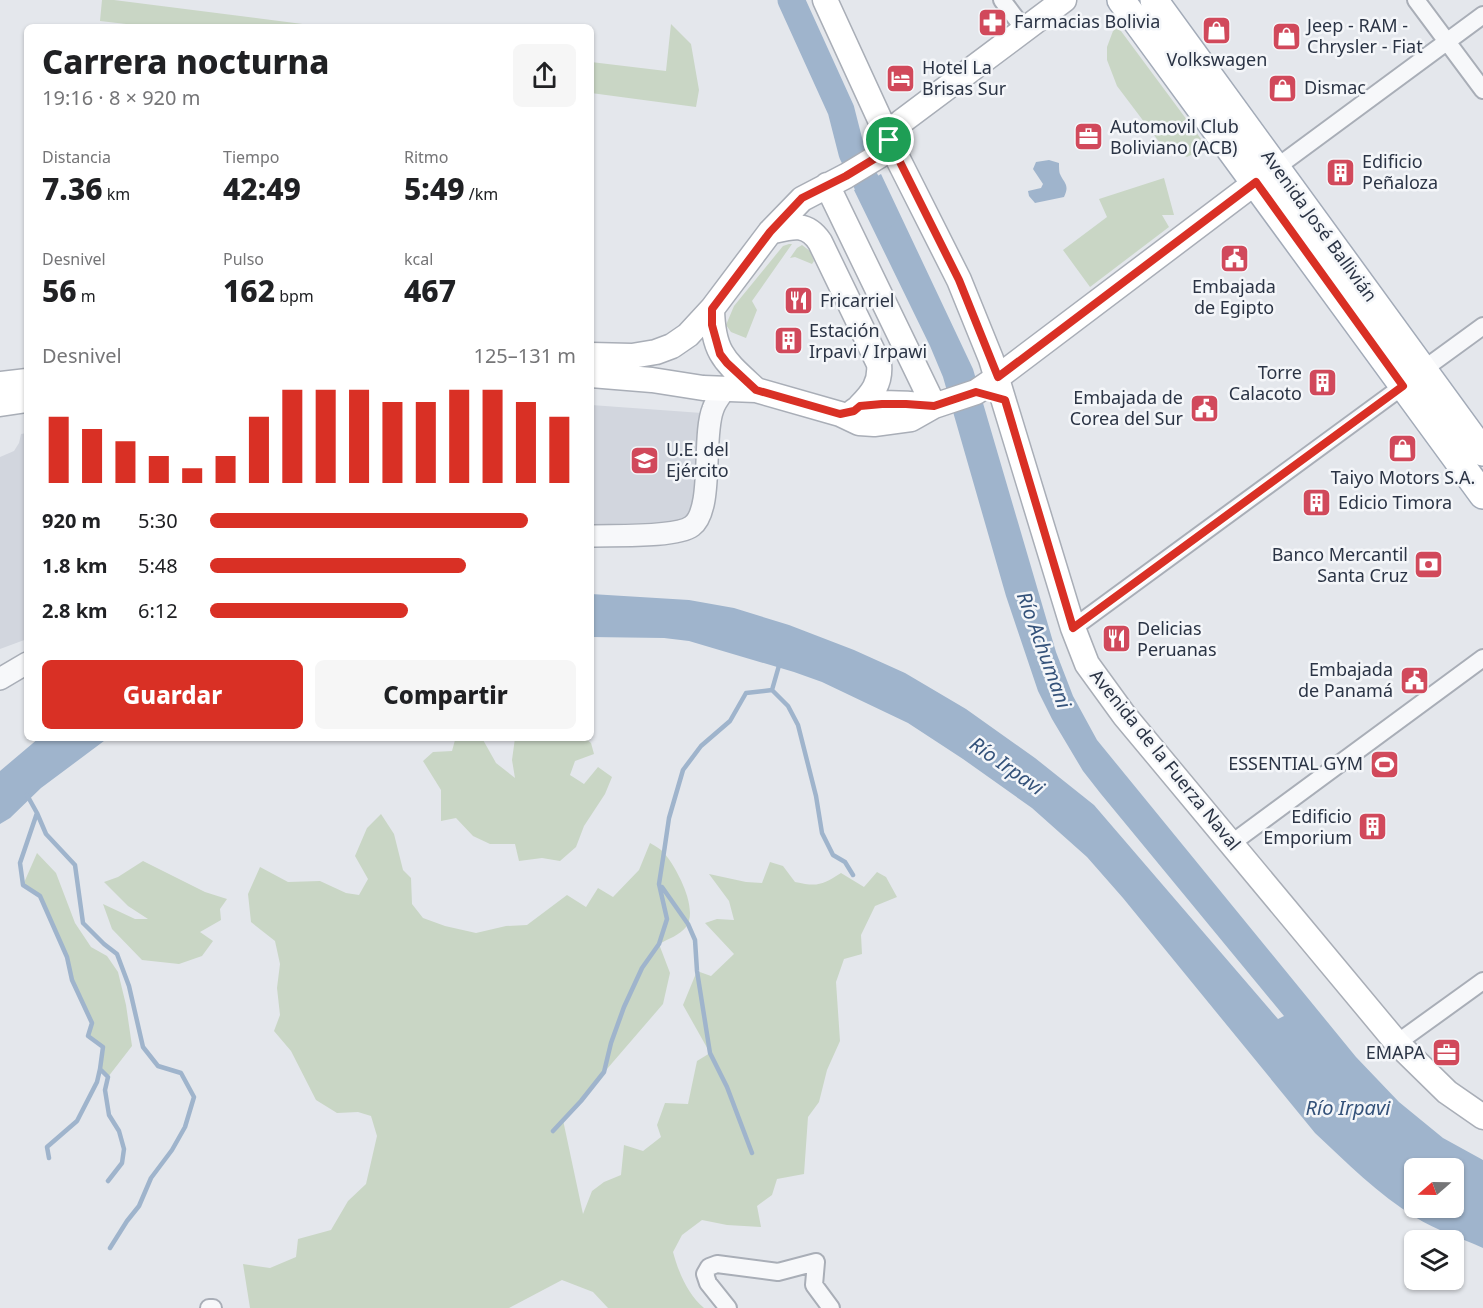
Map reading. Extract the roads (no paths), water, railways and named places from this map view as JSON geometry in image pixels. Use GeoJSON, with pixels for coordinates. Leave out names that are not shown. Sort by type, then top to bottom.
{"type":"FeatureCollection","features":[{"type":"Feature","properties":{"kind":"main road","name":"Avenida de la Fuerza Naval"},"geometry":{"type":"LineString","coordinates":[[825,0],[884,148],[959,280],[989,390],[1087,664],[1102,686],[1397,1043],[1447,1092],[1483,1117]]}},
{"type":"Feature","properties":{"kind":"main road"},"geometry":{"type":"LineString","coordinates":[[594,355],[632,356],[656,352],[672,346],[688,335],[712,309],[770,232],[802,198],[837,181],[884,148],[901,122],[1064,0]]}},
{"type":"Feature","properties":{"kind":"main road","name":"Avenida José Ballivián"},"geometry":{"type":"LineString","coordinates":[[1121,0],[1266,175],[1335,250],[1483,452]]}},
{"type":"Feature","properties":{"kind":"main road","name":"Avenida José Ballivián"},"geometry":{"type":"LineString","coordinates":[[1154,0],[1403,386],[1483,495]]}},
{"type":"Feature","properties":{"kind":"main road"},"geometry":{"type":"LineString","coordinates":[[594,375],[652,380],[702,388],[756,390],[850,410],[858,423],[892,423],[911,419],[939,404],[989,390],[1266,175]]}},
{"type":"Feature","properties":{"kind":"main road"},"geometry":{"type":"LineString","coordinates":[[837,181],[939,404]]}},
{"type":"Feature","properties":{"kind":"main road"},"geometry":{"type":"LineString","coordinates":[[770,232],[801,227],[814,234],[879,364],[878,383],[872,394],[850,410]]}},
{"type":"Feature","properties":{"kind":"main road"},"geometry":{"type":"LineString","coordinates":[[712,309],[712,325],[720,354],[756,390]]}},
{"type":"Feature","properties":{"kind":"main road"},"geometry":{"type":"LineString","coordinates":[[0,384],[24,381]]}},
{"type":"Feature","properties":{"kind":"main road"},"geometry":{"type":"LineString","coordinates":[[0,404],[24,400]]}},
{"type":"Feature","properties":{"kind":"street"},"geometry":{"type":"LineString","coordinates":[[1002,0],[1024,29]]}},
{"type":"Feature","properties":{"kind":"street"},"geometry":{"type":"LineString","coordinates":[[1416,0],[1483,90]]}},
{"type":"Feature","properties":{"kind":"street"},"geometry":{"type":"LineString","coordinates":[[1266,175],[1483,15]]}},
{"type":"Feature","properties":{"kind":"street"},"geometry":{"type":"LineString","coordinates":[[1424,369],[1483,326]]}},
{"type":"Feature","properties":{"kind":"street"},"geometry":{"type":"LineString","coordinates":[[1073,628],[1403,386]]}},
{"type":"Feature","properties":{"kind":"street"},"geometry":{"type":"LineString","coordinates":[[594,536],[667,533],[692,526],[699,517],[703,505],[707,441],[713,408],[725,389]]}},
{"type":"Feature","properties":{"kind":"street"},"geometry":{"type":"LineString","coordinates":[[1232,843],[1483,658]]}},
{"type":"Feature","properties":{"kind":"street"},"geometry":{"type":"LineString","coordinates":[[0,679],[24,665]]}},
{"type":"Feature","properties":{"kind":"street"},"geometry":{"type":"LineString","coordinates":[[1397,1043],[1483,981]]}},
{"type":"Feature","properties":{"kind":"street"},"geometry":{"type":"LineString","coordinates":[[729,1308],[708,1283],[705,1274],[710,1266],[717,1264],[778,1272],[816,1262],[814,1285],[831,1308]]}},
{"type":"Feature","properties":{"kind":"water"},"geometry":{"type":"Polygon","coordinates":[[[1049,160],[1059,163],[1060,173],[1066,184],[1066,193],[1064,197],[1035,203],[1028,191],[1041,188],[1043,184],[1033,169],[1036,162],[1049,160]]]}},
{"type":"Feature","properties":{"kind":"water","name":"Río Irpavi"},"geometry":{"type":"Polygon","coordinates":[[[881,174],[973,369],[1056,652],[1073,696],[1097,740],[1356,1057],[1399,1102],[1443,1138],[1483,1160],[1483,1248],[1464,1240],[1464,1230],[1440,1230],[1417,1218],[1464,1218],[1464,1158],[1404,1158],[1404,1210],[1401,1208],[1315,1133],[1087,857],[1032,808],[963,759],[908,723],[822,682],[794,672],[689,641],[664,638],[594,637],[594,594],[689,600],[734,608],[789,625],[905,673],[966,709],[1035,758],[1094,805],[1278,1019],[1284,1016],[1083,771],[1052,719],[1038,691],[1006,596],[943,377],[854,190],[881,174]]]}},
{"type":"Feature","properties":{"kind":"water"},"geometry":{"type":"Polygon","coordinates":[[[35,741],[104,741],[41,788],[10,818],[0,824],[0,771],[35,741]]]}},
{"type":"Feature","properties":{"kind":"waterway","name":"Río Achumani"},"geometry":{"type":"LineString","coordinates":[[791,0],[841,110],[852,153],[883,216]]}},
{"type":"Feature","properties":{"kind":"waterway"},"geometry":{"type":"LineString","coordinates":[[553,1131],[604,1072],[611,1043],[624,1007],[642,968],[659,944],[667,919],[659,884],[669,818],[683,770],[701,746],[730,721],[746,693],[772,690],[780,662]]}},
{"type":"Feature","properties":{"kind":"waterway"},"geometry":{"type":"LineString","coordinates":[[772,690],[788,706],[798,725],[816,796],[822,833],[833,855],[845,862],[853,875]]}},
{"type":"Feature","properties":{"kind":"waterway"},"geometry":{"type":"LineString","coordinates":[[27,795],[37,813],[20,863],[23,885],[40,896],[67,957],[72,980],[92,1023],[88,1036],[103,1047],[100,1069],[108,1077],[105,1090],[109,1115],[119,1131],[124,1149],[122,1163],[108,1181]]}},
{"type":"Feature","properties":{"kind":"waterway"},"geometry":{"type":"LineString","coordinates":[[37,813],[46,834],[75,865],[83,923],[117,954],[129,986],[143,1047],[158,1066],[181,1073],[194,1097],[185,1127],[172,1150],[151,1178],[139,1206],[110,1248]]}},
{"type":"Feature","properties":{"kind":"waterway"},"geometry":{"type":"LineString","coordinates":[[662,887],[688,924],[695,940],[697,971],[710,1053],[727,1087],[752,1153]]}},
{"type":"Feature","properties":{"kind":"waterway"},"geometry":{"type":"LineString","coordinates":[[49,1158],[47,1147],[77,1121],[97,1082],[100,1069]]}},
{"type":"Feature","properties":{"kind":"place","name":"Farmacias Bolivia"},"geometry":{"type":"Point","coordinates":[993,22]}},
{"type":"Feature","properties":{"kind":"place","name":"Volkswagen"},"geometry":{"type":"Point","coordinates":[1217,31]}},
{"type":"Feature","properties":{"kind":"place","name":"Jeep - RAM - Chrysler - Fiat"},"geometry":{"type":"Point","coordinates":[1286,36]}},
{"type":"Feature","properties":{"kind":"place","name":"Hotel La Brisas Sur"},"geometry":{"type":"Point","coordinates":[901,78]}},
{"type":"Feature","properties":{"kind":"place","name":"Dismac"},"geometry":{"type":"Point","coordinates":[1283,88]}},
{"type":"Feature","properties":{"kind":"place","name":"Automovil Club Boliviano (ACB)"},"geometry":{"type":"Point","coordinates":[1089,137]}},
{"type":"Feature","properties":{"kind":"place","name":"Edificio Peñaloza"},"geometry":{"type":"Point","coordinates":[1341,172]}},
{"type":"Feature","properties":{"kind":"place","name":"Embajada de Egipto"},"geometry":{"type":"Point","coordinates":[1234,258]}},
{"type":"Feature","properties":{"kind":"place","name":"Fricarriel"},"geometry":{"type":"Point","coordinates":[799,301]}},
{"type":"Feature","properties":{"kind":"place","name":"Estación Irpavi / Irpawi"},"geometry":{"type":"Point","coordinates":[788,341]}},
{"type":"Feature","properties":{"kind":"place","name":"Torre Calacoto"},"geometry":{"type":"Point","coordinates":[1323,383]}},
{"type":"Feature","properties":{"kind":"place","name":"Embajada de Corea del Sur"},"geometry":{"type":"Point","coordinates":[1204,408]}},
{"type":"Feature","properties":{"kind":"place","name":"Taiyo Motors S.A."},"geometry":{"type":"Point","coordinates":[1403,449]}},
{"type":"Feature","properties":{"kind":"place","name":"U.E. del Ejército"},"geometry":{"type":"Point","coordinates":[645,460]}},
{"type":"Feature","properties":{"kind":"place","name":"Edicio Timora"},"geometry":{"type":"Point","coordinates":[1317,503]}},
{"type":"Feature","properties":{"kind":"place","name":"Banco Mercantil Santa Cruz"},"geometry":{"type":"Point","coordinates":[1429,565]}},
{"type":"Feature","properties":{"kind":"place","name":"Delicias Peruanas"},"geometry":{"type":"Point","coordinates":[1116,639]}},
{"type":"Feature","properties":{"kind":"place","name":"Embajada de Panamá"},"geometry":{"type":"Point","coordinates":[1414,680]}},
{"type":"Feature","properties":{"kind":"place","name":"ESSENTIAL GYM"},"geometry":{"type":"Point","coordinates":[1384,764]}},
{"type":"Feature","properties":{"kind":"place","name":"Edificio Emporium"},"geometry":{"type":"Point","coordinates":[1373,827]}},
{"type":"Feature","properties":{"kind":"place","name":"EMAPA"},"geometry":{"type":"Point","coordinates":[1446,1053]}}]}
